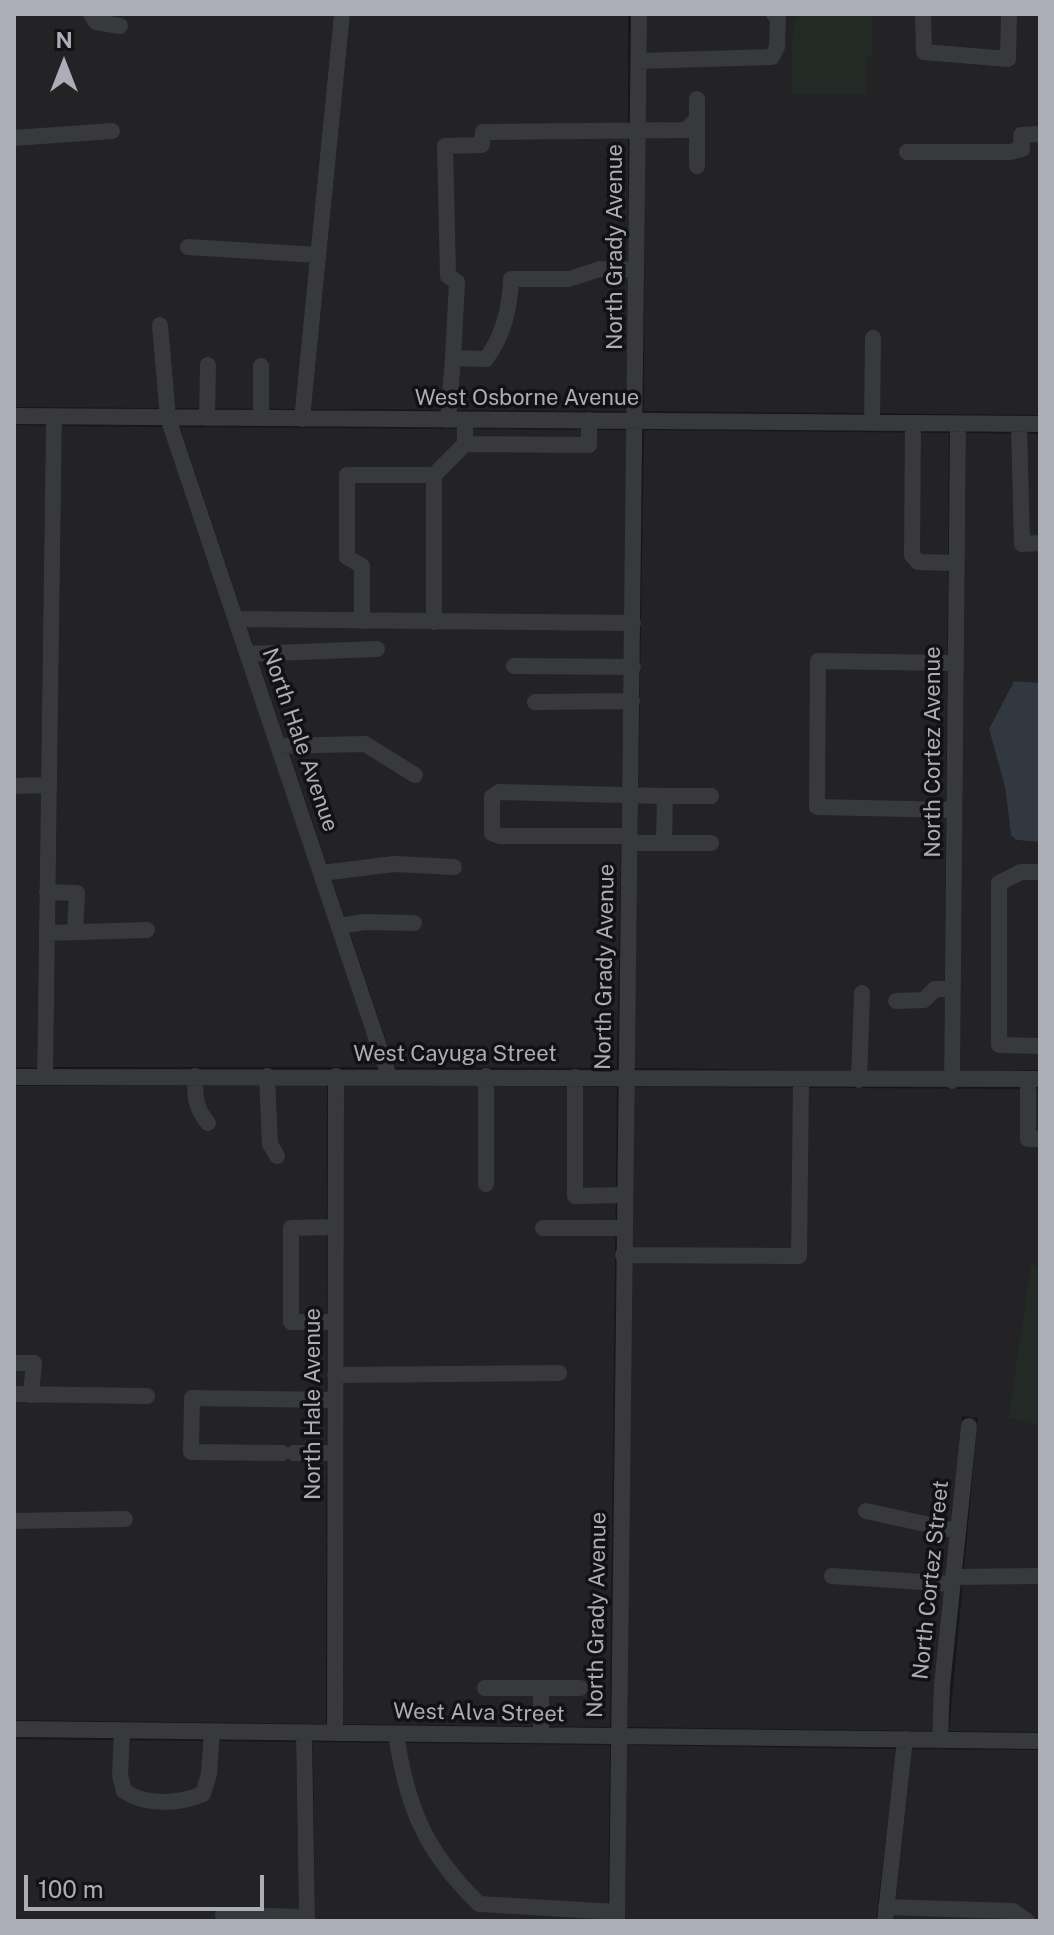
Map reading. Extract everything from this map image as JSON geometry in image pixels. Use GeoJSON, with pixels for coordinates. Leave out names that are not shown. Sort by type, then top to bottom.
{"type":"FeatureCollection","features":[{"type":"Feature","properties":{"kind":"street"},"geometry":{"type":"LineString","coordinates":[[91,14],[96,22],[120,26]]}},
{"type":"Feature","properties":{"kind":"street"},"geometry":{"type":"LineString","coordinates":[[302,419],[342,14]]}},
{"type":"Feature","properties":{"kind":"street","name":"North Grady Avenue"},"geometry":{"type":"LineString","coordinates":[[617,1916],[639,14]]}},
{"type":"Feature","properties":{"kind":"street"},"geometry":{"type":"LineString","coordinates":[[639,61],[772,57],[778,34],[778,18],[774,14]]}},
{"type":"Feature","properties":{"kind":"street"},"geometry":{"type":"LineString","coordinates":[[923,14],[924,52],[1008,59],[1009,14]]}},
{"type":"Feature","properties":{"kind":"street"},"geometry":{"type":"LineString","coordinates":[[697,99],[697,166]]}},
{"type":"Feature","properties":{"kind":"street"},"geometry":{"type":"LineString","coordinates":[[465,444],[457,420],[453,358],[457,282],[448,276],[445,146],[482,145],[483,132],[686,130],[697,119]]}},
{"type":"Feature","properties":{"kind":"street"},"geometry":{"type":"LineString","coordinates":[[14,138],[112,131]]}},
{"type":"Feature","properties":{"kind":"street"},"geometry":{"type":"LineString","coordinates":[[907,152],[1010,152],[1022,149],[1021,135],[1040,134]]}},
{"type":"Feature","properties":{"kind":"street"},"geometry":{"type":"LineString","coordinates":[[188,247],[318,255]]}},
{"type":"Feature","properties":{"kind":"street"},"geometry":{"type":"LineString","coordinates":[[453,358],[486,359],[498,342],[510,304],[511,279],[569,279],[600,269],[636,270]]}},
{"type":"Feature","properties":{"kind":"street","name":"North Hale Avenue"},"geometry":{"type":"LineString","coordinates":[[160,325],[168,418],[389,1076]]}},
{"type":"Feature","properties":{"kind":"street"},"geometry":{"type":"LineString","coordinates":[[872,423],[873,338]]}},
{"type":"Feature","properties":{"kind":"street"},"geometry":{"type":"LineString","coordinates":[[207,418],[208,365]]}},
{"type":"Feature","properties":{"kind":"street"},"geometry":{"type":"LineString","coordinates":[[261,366],[261,418]]}},
{"type":"Feature","properties":{"kind":"street","name":"West Osborne Avenue"},"geometry":{"type":"LineString","coordinates":[[14,416],[1040,424]]}},
{"type":"Feature","properties":{"kind":"street"},"geometry":{"type":"LineString","coordinates":[[45,1077],[54,417]]}},
{"type":"Feature","properties":{"kind":"street"},"geometry":{"type":"LineString","coordinates":[[362,621],[362,566],[347,557],[347,475],[434,475],[465,444],[589,445],[589,420]]}},
{"type":"Feature","properties":{"kind":"street"},"geometry":{"type":"LineString","coordinates":[[913,423],[912,555],[918,562],[956,563]]}},
{"type":"Feature","properties":{"kind":"street","name":"North Cortez Avenue"},"geometry":{"type":"LineString","coordinates":[[952,1081],[958,424]]}},
{"type":"Feature","properties":{"kind":"street"},"geometry":{"type":"LineString","coordinates":[[1019,424],[1022,544],[1040,543]]}},
{"type":"Feature","properties":{"kind":"street"},"geometry":{"type":"LineString","coordinates":[[434,475],[434,622]]}},
{"type":"Feature","properties":{"kind":"street"},"geometry":{"type":"LineString","coordinates":[[236,619],[633,623]]}},
{"type":"Feature","properties":{"kind":"street"},"geometry":{"type":"LineString","coordinates":[[248,654],[377,649]]}},
{"type":"Feature","properties":{"kind":"street"},"geometry":{"type":"LineString","coordinates":[[954,810],[817,807],[818,661],[955,663]]}},
{"type":"Feature","properties":{"kind":"street"},"geometry":{"type":"LineString","coordinates":[[514,666],[633,667]]}},
{"type":"Feature","properties":{"kind":"street"},"geometry":{"type":"LineString","coordinates":[[535,702],[632,701]]}},
{"type":"Feature","properties":{"kind":"street"},"geometry":{"type":"LineString","coordinates":[[279,746],[365,744],[415,775]]}},
{"type":"Feature","properties":{"kind":"street"},"geometry":{"type":"LineString","coordinates":[[14,786],[49,785]]}},
{"type":"Feature","properties":{"kind":"street"},"geometry":{"type":"LineString","coordinates":[[711,796],[499,792],[492,797],[492,833],[500,836],[711,843]]}},
{"type":"Feature","properties":{"kind":"street"},"geometry":{"type":"LineString","coordinates":[[664,843],[665,796]]}},
{"type":"Feature","properties":{"kind":"street"},"geometry":{"type":"LineString","coordinates":[[322,873],[394,864],[454,867]]}},
{"type":"Feature","properties":{"kind":"street"},"geometry":{"type":"LineString","coordinates":[[1040,872],[1021,872],[999,883],[999,1045],[1040,1046]]}},
{"type":"Feature","properties":{"kind":"street"},"geometry":{"type":"LineString","coordinates":[[47,892],[77,893],[75,932]]}},
{"type":"Feature","properties":{"kind":"street"},"geometry":{"type":"LineString","coordinates":[[339,926],[365,922],[414,923]]}},
{"type":"Feature","properties":{"kind":"street"},"geometry":{"type":"LineString","coordinates":[[47,933],[147,930]]}},
{"type":"Feature","properties":{"kind":"street"},"geometry":{"type":"LineString","coordinates":[[896,1001],[924,1000],[935,989],[953,989]]}},
{"type":"Feature","properties":{"kind":"street"},"geometry":{"type":"LineString","coordinates":[[859,1080],[862,993]]}},
{"type":"Feature","properties":{"kind":"street"},"geometry":{"type":"LineString","coordinates":[[195,1076],[195,1100],[208,1123]]}},
{"type":"Feature","properties":{"kind":"street"},"geometry":{"type":"LineString","coordinates":[[267,1076],[270,1144],[277,1156]]}},
{"type":"Feature","properties":{"kind":"street","name":"North Hale Avenue"},"geometry":{"type":"LineString","coordinates":[[335,1733],[336,1076]]}},
{"type":"Feature","properties":{"kind":"street"},"geometry":{"type":"LineString","coordinates":[[486,1076],[486,1184]]}},
{"type":"Feature","properties":{"kind":"street","name":"West Cayuga Street"},"geometry":{"type":"LineString","coordinates":[[14,1077],[1034,1079]]}},
{"type":"Feature","properties":{"kind":"street"},"geometry":{"type":"LineString","coordinates":[[575,1077],[575,1196],[624,1195]]}},
{"type":"Feature","properties":{"kind":"street"},"geometry":{"type":"LineString","coordinates":[[1034,1079],[1028,1139],[1040,1139]]}},
{"type":"Feature","properties":{"kind":"street"},"geometry":{"type":"LineString","coordinates":[[623,1255],[799,1256],[801,1080]]}},
{"type":"Feature","properties":{"kind":"street"},"geometry":{"type":"LineString","coordinates":[[335,1227],[291,1228],[291,1322],[335,1322]]}},
{"type":"Feature","properties":{"kind":"street"},"geometry":{"type":"LineString","coordinates":[[543,1228],[624,1228]]}},
{"type":"Feature","properties":{"kind":"street"},"geometry":{"type":"LineString","coordinates":[[14,1363],[34,1363],[31,1395]]}},
{"type":"Feature","properties":{"kind":"street"},"geometry":{"type":"LineString","coordinates":[[335,1375],[559,1373]]}},
{"type":"Feature","properties":{"kind":"street"},"geometry":{"type":"LineString","coordinates":[[14,1394],[147,1396]]}},
{"type":"Feature","properties":{"kind":"street"},"geometry":{"type":"LineString","coordinates":[[335,1400],[192,1398],[191,1452],[335,1453]]}},
{"type":"Feature","properties":{"kind":"street","name":"North Cortez Street"},"geometry":{"type":"LineString","coordinates":[[940,1740],[969,1426]]}},
{"type":"Feature","properties":{"kind":"street"},"geometry":{"type":"LineString","coordinates":[[866,1511],[958,1531]]}},
{"type":"Feature","properties":{"kind":"street"},"geometry":{"type":"LineString","coordinates":[[14,1521],[125,1519]]}},
{"type":"Feature","properties":{"kind":"street"},"geometry":{"type":"LineString","coordinates":[[832,1576],[953,1581],[1040,1576]]}},
{"type":"Feature","properties":{"kind":"street"},"geometry":{"type":"LineString","coordinates":[[485,1688],[580,1688]]}},
{"type":"Feature","properties":{"kind":"street"},"geometry":{"type":"LineString","coordinates":[[541,1688],[541,1735]]}},
{"type":"Feature","properties":{"kind":"street","name":"West Alva Street"},"geometry":{"type":"LineString","coordinates":[[14,1729],[1040,1741]]}},
{"type":"Feature","properties":{"kind":"street"},"geometry":{"type":"LineString","coordinates":[[122,1731],[120,1775],[124,1791],[147,1800],[184,1801],[203,1794],[209,1774],[212,1732]]}},
{"type":"Feature","properties":{"kind":"street"},"geometry":{"type":"LineString","coordinates":[[223,1915],[307,1919],[304,1733]]}},
{"type":"Feature","properties":{"kind":"street"},"geometry":{"type":"LineString","coordinates":[[396,1734],[404,1788],[414,1815],[451,1876],[479,1904],[617,1916]]}},
{"type":"Feature","properties":{"kind":"street"},"geometry":{"type":"LineString","coordinates":[[905,1739],[885,1914],[1013,1911],[1027,1921]]}},
{"type":"Feature","properties":{"kind":"shaded area"},"geometry":{"type":"Polygon","coordinates":[[[14,14],[334,14],[295,409],[14,407],[14,14]]]}},
{"type":"Feature","properties":{"kind":"shaded area"},"geometry":{"type":"Polygon","coordinates":[[[350,14],[628,14],[628,411],[311,409],[350,14]]]}},
{"type":"Feature","properties":{"kind":"shaded area"},"geometry":{"type":"Polygon","coordinates":[[[645,14],[1040,14],[1040,415],[644,411],[645,14]]]}},
{"type":"Feature","properties":{"kind":"shaded area"},"geometry":{"type":"Polygon","coordinates":[[[797,14],[872,14],[872,56],[866,56],[866,94],[791,94],[793,22],[797,22],[797,14]]]}},
{"type":"Feature","properties":{"kind":"shaded area"},"geometry":{"type":"Polygon","coordinates":[[[14,425],[46,426],[37,1068],[14,1067],[14,425]]]}},
{"type":"Feature","properties":{"kind":"shaded area"},"geometry":{"type":"Polygon","coordinates":[[[62,426],[163,427],[378,1067],[53,1067],[62,426]]]}},
{"type":"Feature","properties":{"kind":"shaded area"},"geometry":{"type":"Polygon","coordinates":[[[180,427],[628,430],[617,1068],[395,1067],[180,427]]]}},
{"type":"Feature","properties":{"kind":"shaded area"},"geometry":{"type":"Polygon","coordinates":[[[644,430],[949,433],[944,1072],[634,1068],[644,430]]]}},
{"type":"Feature","properties":{"kind":"shaded area"},"geometry":{"type":"Polygon","coordinates":[[[966,433],[1040,434],[1040,683],[1014,681],[989,729],[1005,787],[1011,835],[1016,840],[1040,842],[1040,1070],[960,1072],[966,433]]]}},
{"type":"Feature","properties":{"kind":"shaded area"},"geometry":{"type":"Polygon","coordinates":[[[1014,681],[1040,683],[1040,842],[1016,840],[1011,835],[1005,787],[989,729],[1014,681]]]}},
{"type":"Feature","properties":{"kind":"shaded area"},"geometry":{"type":"Polygon","coordinates":[[[327,1085],[326,1724],[14,1720],[14,1086],[327,1085]]]}},
{"type":"Feature","properties":{"kind":"shaded area"},"geometry":{"type":"Polygon","coordinates":[[[344,1085],[617,1087],[610,1727],[343,1724],[344,1085]]]}},
{"type":"Feature","properties":{"kind":"shaded area"},"geometry":{"type":"Polygon","coordinates":[[[634,1087],[1040,1089],[1040,1268],[1031,1264],[1008,1418],[1040,1427],[1040,1732],[949,1731],[978,1418],[962,1416],[932,1731],[626,1727],[634,1087]]]}},
{"type":"Feature","properties":{"kind":"shaded area"},"geometry":{"type":"Polygon","coordinates":[[[1031,1263],[1040,1268],[1040,1427],[1008,1418],[1031,1263]]]}},
{"type":"Feature","properties":{"kind":"shaded area"},"geometry":{"type":"Polygon","coordinates":[[[14,1739],[296,1742],[299,1921],[14,1921],[14,1739]]]}},
{"type":"Feature","properties":{"kind":"shaded area"},"geometry":{"type":"Polygon","coordinates":[[[313,1742],[610,1745],[608,1921],[315,1921],[313,1742]]]}},
{"type":"Feature","properties":{"kind":"shaded area"},"geometry":{"type":"Polygon","coordinates":[[[626,1745],[896,1749],[876,1921],[625,1921],[626,1745]]]}},
{"type":"Feature","properties":{"kind":"shaded area"},"geometry":{"type":"Polygon","coordinates":[[[912,1749],[1040,1750],[1040,1921],[893,1921],[912,1749]]]}}]}
